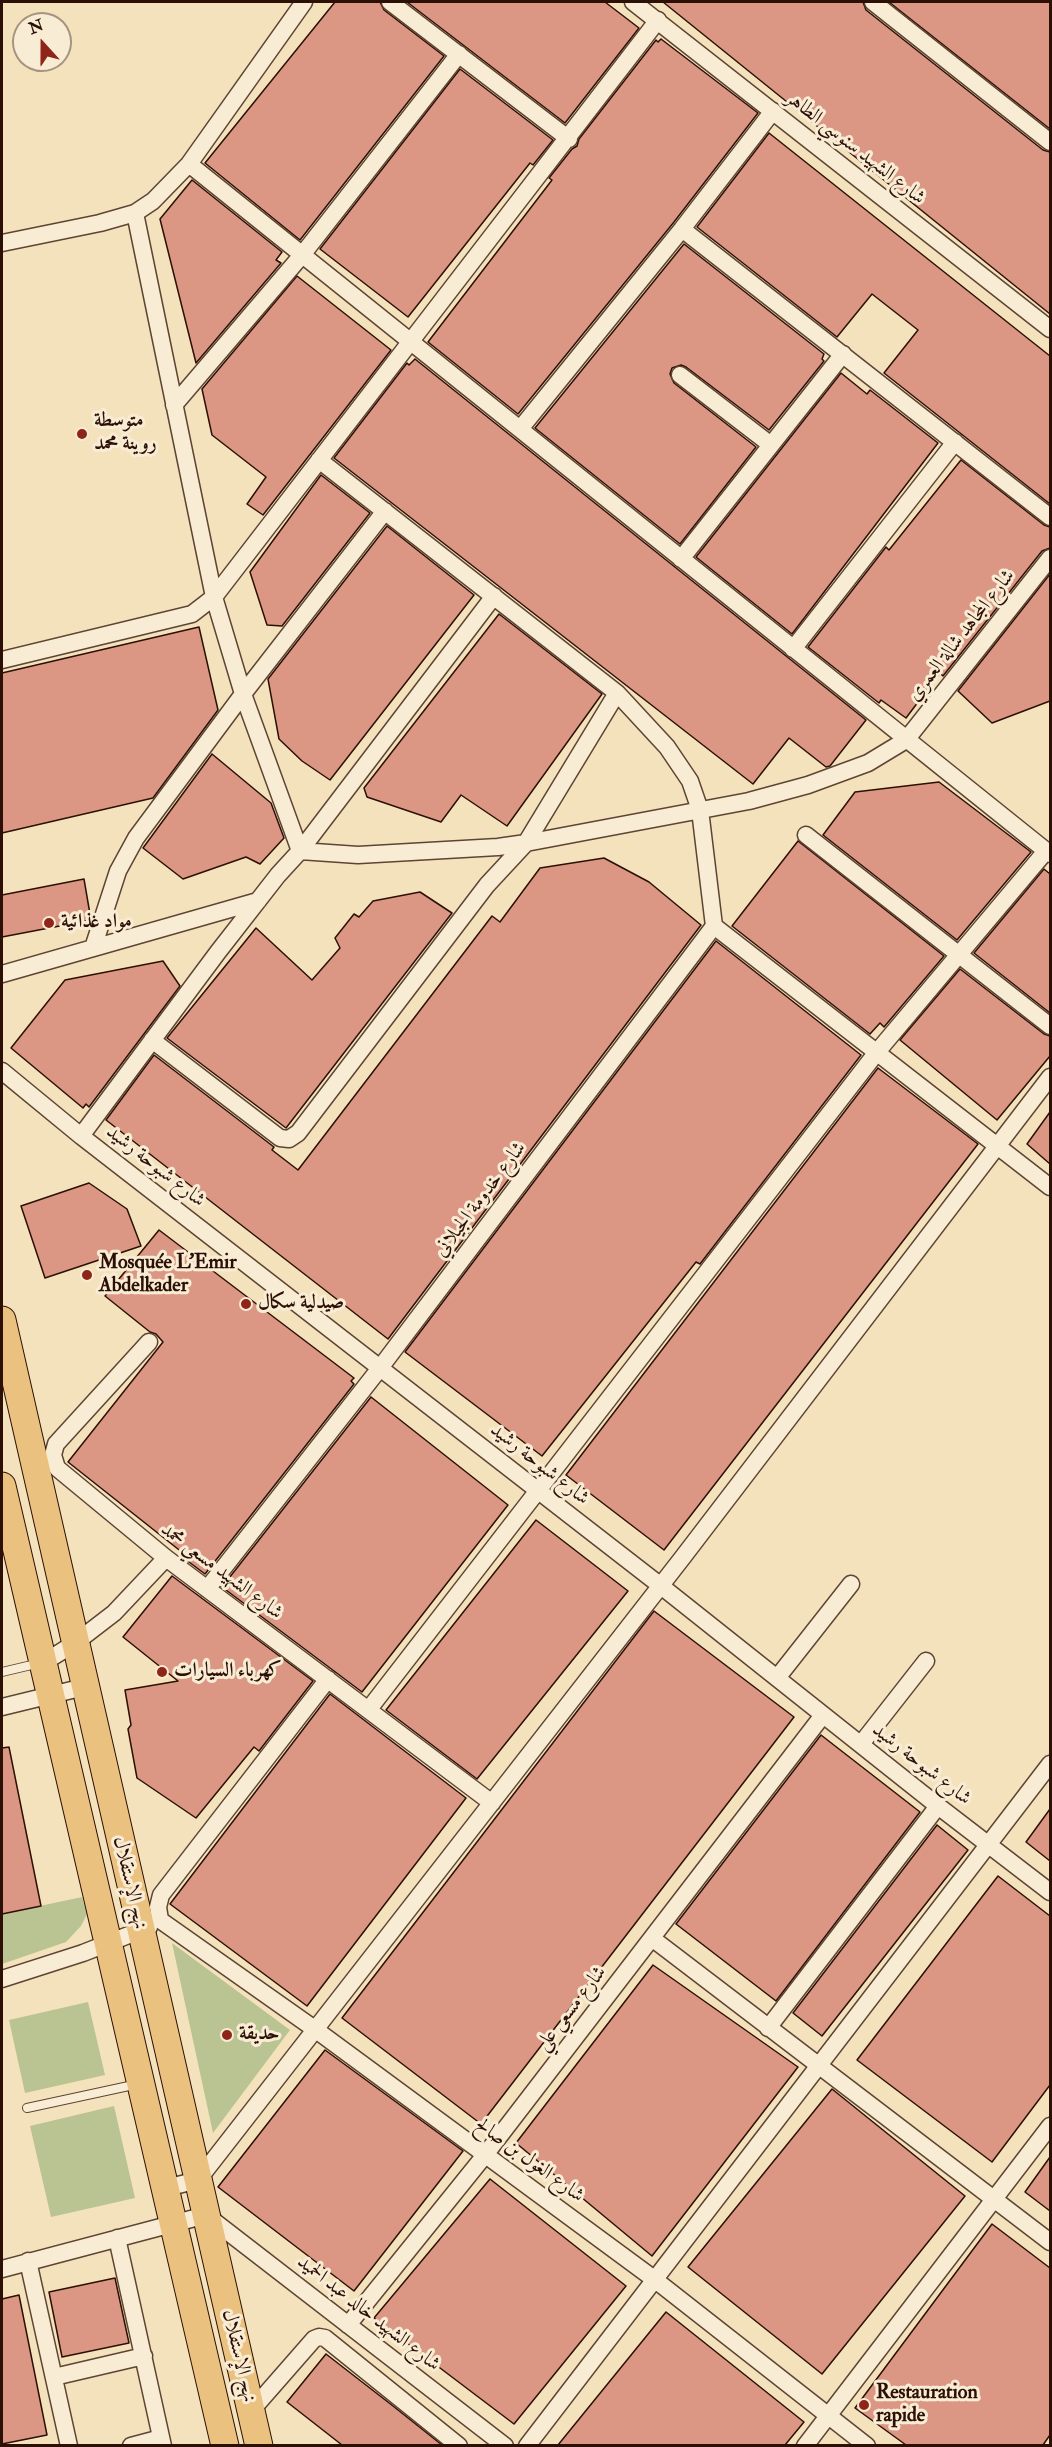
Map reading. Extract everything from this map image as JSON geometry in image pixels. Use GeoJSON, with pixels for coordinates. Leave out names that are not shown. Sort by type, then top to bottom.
{"type":"FeatureCollection","features":[{"type":"Feature","properties":{"kind":"main road","name":"نهج الإستقلال"},"geometry":{"type":"LineString","coordinates":[[2,1323],[84,1687],[150,1926],[198,2180],[259,2445]]}},
{"type":"Feature","properties":{"kind":"main road","name":"نهج الإستقلال"},"geometry":{"type":"LineString","coordinates":[[2,1486],[225,2445]]}},
{"type":"Feature","properties":{"kind":"street"},"geometry":{"type":"LineString","coordinates":[[2,243],[100,223],[135,213],[153,201],[189,164],[304,2]]}},
{"type":"Feature","properties":{"kind":"street"},"geometry":{"type":"LineString","coordinates":[[390,2],[569,139]]}},
{"type":"Feature","properties":{"kind":"street","name":"شارع الشهيد سنوسي الطاهر"},"geometry":{"type":"LineString","coordinates":[[633,2],[1050,329]]}},
{"type":"Feature","properties":{"kind":"street"},"geometry":{"type":"LineString","coordinates":[[873,2],[1050,142]]}},
{"type":"Feature","properties":{"kind":"street"},"geometry":{"type":"LineString","coordinates":[[2,660],[192,614],[214,597],[410,341],[569,139],[658,20]]}},
{"type":"Feature","properties":{"kind":"street"},"geometry":{"type":"LineString","coordinates":[[174,405],[302,255],[459,54]]}},
{"type":"Feature","properties":{"kind":"street"},"geometry":{"type":"LineString","coordinates":[[520,429],[682,229],[773,111]]}},
{"type":"Feature","properties":{"kind":"street"},"geometry":{"type":"LineString","coordinates":[[189,164],[1048,852],[877,1052],[369,1709]]}},
{"type":"Feature","properties":{"kind":"street"},"geometry":{"type":"LineString","coordinates":[[135,213],[214,597],[243,694],[300,851]]}},
{"type":"Feature","properties":{"kind":"street"},"geometry":{"type":"LineString","coordinates":[[682,229],[1050,517]]}},
{"type":"Feature","properties":{"kind":"street"},"geometry":{"type":"LineString","coordinates":[[681,559],[843,354]]}},
{"type":"Feature","properties":{"kind":"street"},"geometry":{"type":"LineString","coordinates":[[680,375],[771,445]]}},
{"type":"Feature","properties":{"kind":"street"},"geometry":{"type":"LineString","coordinates":[[793,649],[955,442]]}},
{"type":"Feature","properties":{"kind":"street"},"geometry":{"type":"LineString","coordinates":[[319,460],[617,693],[667,747],[690,781],[700,810],[714,926],[1050,1187]]}},
{"type":"Feature","properties":{"kind":"street"},"geometry":{"type":"LineString","coordinates":[[93,948],[118,871],[136,838],[243,694],[385,511]]}},
{"type":"Feature","properties":{"kind":"street","name":"شارع المجاهد شالة العمري"},"geometry":{"type":"LineString","coordinates":[[906,740],[1050,558]]}},
{"type":"Feature","properties":{"kind":"street"},"geometry":{"type":"LineString","coordinates":[[81,1136],[258,901],[300,851],[494,596]]}},
{"type":"Feature","properties":{"kind":"street"},"geometry":{"type":"LineString","coordinates":[[152,1040],[280,1137],[289,1138],[298,1133],[487,885],[526,843],[617,693]]}},
{"type":"Feature","properties":{"kind":"street"},"geometry":{"type":"LineString","coordinates":[[300,851],[358,855],[498,847],[526,843],[749,801],[808,785],[868,763],[906,740]]}},
{"type":"Feature","properties":{"kind":"street"},"geometry":{"type":"LineString","coordinates":[[806,835],[1050,1026]]}},
{"type":"Feature","properties":{"kind":"street"},"geometry":{"type":"LineString","coordinates":[[2,974],[258,901]]}},
{"type":"Feature","properties":{"kind":"street","name":"شارع خدومة الجيلاني"},"geometry":{"type":"LineString","coordinates":[[207,1589],[380,1368],[714,926]]}},
{"type":"Feature","properties":{"kind":"street","name":"شارع شبوحة رشيد"},"geometry":{"type":"LineString","coordinates":[[2,1071],[81,1136],[661,1586],[1050,1892]]}},
{"type":"Feature","properties":{"kind":"street"},"geometry":{"type":"LineString","coordinates":[[166,2188],[198,2180],[661,1586],[1050,1077]]}},
{"type":"Feature","properties":{"kind":"street","name":"شارع الشهيد مسعي محمد"},"geometry":{"type":"LineString","coordinates":[[149,1342],[56,1444],[53,1455],[57,1468],[166,1558],[492,1803]]}},
{"type":"Feature","properties":{"kind":"street"},"geometry":{"type":"LineString","coordinates":[[43,1663],[75,1643],[114,1613],[166,1558]]}},
{"type":"Feature","properties":{"kind":"street"},"geometry":{"type":"LineString","coordinates":[[777,1678],[851,1584]]}},
{"type":"Feature","properties":{"kind":"street"},"geometry":{"type":"LineString","coordinates":[[861,1744],[926,1661]]}},
{"type":"Feature","properties":{"kind":"street"},"geometry":{"type":"LineString","coordinates":[[2,1979],[109,1944],[150,1926],[161,1895],[328,1679]]}},
{"type":"Feature","properties":{"kind":"street"},"geometry":{"type":"LineString","coordinates":[[2,1707],[84,1687]]}},
{"type":"Feature","properties":{"kind":"street","name":"شارع مسعي علي"},"geometry":{"type":"LineString","coordinates":[[348,2325],[485,2155],[823,1715]]}},
{"type":"Feature","properties":{"kind":"street"},"geometry":{"type":"LineString","coordinates":[[527,2445],[1050,1764]]}},
{"type":"Feature","properties":{"kind":"street"},"geometry":{"type":"LineString","coordinates":[[768,2028],[938,1806]]}},
{"type":"Feature","properties":{"kind":"street","name":"شارع الغول بن صالح"},"geometry":{"type":"LineString","coordinates":[[150,1926],[316,2030],[654,2279],[867,2445]]}},
{"type":"Feature","properties":{"kind":"street"},"geometry":{"type":"LineString","coordinates":[[653,1939],[1050,2242]]}},
{"type":"Feature","properties":{"kind":"street"},"geometry":{"type":"LineString","coordinates":[[805,2445],[1050,2126]]}},
{"type":"Feature","properties":{"kind":"street"},"geometry":{"type":"LineString","coordinates":[[2,2269],[206,2215]]}},
{"type":"Feature","properties":{"kind":"street","name":"شارع الشهيد خالد عبد الحميد"},"geometry":{"type":"LineString","coordinates":[[206,2215],[505,2445]]}},
{"type":"Feature","properties":{"kind":"street"},"geometry":{"type":"LineString","coordinates":[[117,2238],[162,2442],[131,2445]]}},
{"type":"Feature","properties":{"kind":"street"},"geometry":{"type":"LineString","coordinates":[[28,2261],[69,2445]]}},
{"type":"Feature","properties":{"kind":"street"},"geometry":{"type":"LineString","coordinates":[[251,2411],[314,2339],[319,2337],[325,2338],[457,2445]]}},
{"type":"Feature","properties":{"kind":"street"},"geometry":{"type":"LineString","coordinates":[[54,2377],[144,2356]]}},
{"type":"Feature","properties":{"kind":"lane"},"geometry":{"type":"LineString","coordinates":[[2,1672],[43,1663]]}},
{"type":"Feature","properties":{"kind":"lane"},"geometry":{"type":"LineString","coordinates":[[27,2109],[141,2083]]}},
{"type":"Feature","properties":{"kind":"green space"},"geometry":{"type":"Polygon","coordinates":[[[82,1897],[87,1914],[81,1926],[66,1942],[2,1964],[2,1914],[82,1897]]]}},
{"type":"Feature","properties":{"kind":"green space"},"geometry":{"type":"Polygon","coordinates":[[[172,1943],[290,2030],[213,2133],[172,1943]]]}},
{"type":"Feature","properties":{"kind":"green space"},"geometry":{"type":"Polygon","coordinates":[[[88,2002],[105,2075],[25,2093],[9,2020],[88,2002]]]}},
{"type":"Feature","properties":{"kind":"green space"},"geometry":{"type":"Polygon","coordinates":[[[114,2106],[135,2198],[51,2217],[30,2126],[114,2106]]]}},
{"type":"Feature","properties":{"kind":"building"},"geometry":{"type":"Polygon","coordinates":[[[335,2],[380,2],[384,10],[444,56],[300,240],[205,163],[335,2]]]}},
{"type":"Feature","properties":{"kind":"building"},"geometry":{"type":"Polygon","coordinates":[[[407,2],[605,2],[639,28],[565,123],[407,2]]]}},
{"type":"Feature","properties":{"kind":"building"},"geometry":{"type":"Polygon","coordinates":[[[663,2],[863,2],[866,10],[1043,150],[1050,152],[1050,314],[663,2]]]}},
{"type":"Feature","properties":{"kind":"building"},"geometry":{"type":"Polygon","coordinates":[[[889,2],[1050,2],[1050,129],[889,2]]]}},
{"type":"Feature","properties":{"kind":"building"},"geometry":{"type":"Polygon","coordinates":[[[661,39],[758,113],[674,222],[518,414],[428,342],[552,180],[549,178],[577,146],[579,139],[656,40],[658,42],[661,39]]]}},
{"type":"Feature","properties":{"kind":"building"},"geometry":{"type":"Polygon","coordinates":[[[460,69],[553,140],[533,165],[530,163],[408,317],[320,249],[460,69]]]}},
{"type":"Feature","properties":{"kind":"building"},"geometry":{"type":"Polygon","coordinates":[[[769,133],[1050,356],[1050,504],[884,373],[918,330],[872,294],[837,337],[697,227],[769,133]]]}},
{"type":"Feature","properties":{"kind":"building"},"geometry":{"type":"Polygon","coordinates":[[[192,180],[282,252],[276,260],[281,263],[196,363],[160,219],[192,180]]]}},
{"type":"Feature","properties":{"kind":"building"},"geometry":{"type":"Polygon","coordinates":[[[684,244],[824,354],[822,359],[824,361],[769,430],[686,367],[681,365],[672,368],[670,374],[674,383],[756,447],[680,544],[535,428],[684,244]]]}},
{"type":"Feature","properties":{"kind":"building"},"geometry":{"type":"Polygon","coordinates":[[[297,276],[391,350],[263,515],[247,504],[266,477],[212,435],[202,389],[297,276]]]}},
{"type":"Feature","properties":{"kind":"building"},"geometry":{"type":"Polygon","coordinates":[[[415,359],[866,720],[830,766],[826,767],[789,738],[753,784],[334,458],[407,363],[409,365],[415,359]]]}},
{"type":"Feature","properties":{"kind":"building"},"geometry":{"type":"Polygon","coordinates":[[[841,373],[867,394],[870,390],[938,443],[792,634],[696,557],[841,373]]]}},
{"type":"Feature","properties":{"kind":"building"},"geometry":{"type":"Polygon","coordinates":[[[961,460],[1044,525],[1050,527],[1050,548],[1042,551],[943,676],[940,673],[906,718],[881,700],[879,703],[808,647],[886,547],[889,550],[961,460]]]}},
{"type":"Feature","properties":{"kind":"building"},"geometry":{"type":"Polygon","coordinates":[[[321,475],[370,513],[282,626],[267,625],[250,572],[321,475]]]}},
{"type":"Feature","properties":{"kind":"building"},"geometry":{"type":"Polygon","coordinates":[[[387,526],[474,595],[330,780],[302,761],[279,739],[268,679],[387,526]]]}},
{"type":"Feature","properties":{"kind":"building"},"geometry":{"type":"Polygon","coordinates":[[[1050,574],[1050,701],[992,723],[958,691],[1050,574]]]}},
{"type":"Feature","properties":{"kind":"building"},"geometry":{"type":"Polygon","coordinates":[[[499,614],[602,694],[507,826],[461,795],[441,822],[367,797],[364,788],[499,614]]]}},
{"type":"Feature","properties":{"kind":"building"},"geometry":{"type":"Polygon","coordinates":[[[199,627],[218,710],[153,798],[2,833],[2,673],[199,627]]]}},
{"type":"Feature","properties":{"kind":"building"},"geometry":{"type":"Polygon","coordinates":[[[212,754],[271,803],[284,838],[260,864],[246,857],[183,879],[143,848],[212,754]]]}},
{"type":"Feature","properties":{"kind":"building"},"geometry":{"type":"Polygon","coordinates":[[[939,782],[1031,852],[957,940],[823,835],[855,792],[939,782]]]}},
{"type":"Feature","properties":{"kind":"building"},"geometry":{"type":"Polygon","coordinates":[[[798,841],[944,956],[884,1027],[880,1023],[870,1034],[732,926],[798,841]]]}},
{"type":"Feature","properties":{"kind":"building"},"geometry":{"type":"Polygon","coordinates":[[[604,858],[649,882],[701,925],[388,1339],[106,1120],[154,1055],[274,1147],[272,1150],[298,1170],[492,916],[500,922],[540,868],[604,858]]]}},
{"type":"Feature","properties":{"kind":"building"},"geometry":{"type":"Polygon","coordinates":[[[1044,869],[1050,874],[1050,1013],[974,953],[1044,869]]]}},
{"type":"Feature","properties":{"kind":"building"},"geometry":{"type":"Polygon","coordinates":[[[84,879],[91,920],[2,937],[2,895],[84,879]]]}},
{"type":"Feature","properties":{"kind":"building"},"geometry":{"type":"Polygon","coordinates":[[[420,892],[452,913],[286,1128],[167,1038],[256,928],[312,980],[340,948],[335,938],[354,914],[359,917],[373,901],[420,892]]]}},
{"type":"Feature","properties":{"kind":"building"},"geometry":{"type":"Polygon","coordinates":[[[716,941],[861,1055],[700,1264],[696,1262],[542,1456],[405,1352],[716,941]]]}},
{"type":"Feature","properties":{"kind":"building"},"geometry":{"type":"Polygon","coordinates":[[[163,961],[180,986],[89,1107],[86,1104],[83,1108],[11,1048],[65,980],[163,961]]]}},
{"type":"Feature","properties":{"kind":"building"},"geometry":{"type":"Polygon","coordinates":[[[960,969],[1044,1034],[1050,1036],[1050,1056],[997,1120],[900,1040],[960,969]]]}},
{"type":"Feature","properties":{"kind":"building"},"geometry":{"type":"Polygon","coordinates":[[[878,1068],[978,1144],[664,1550],[566,1475],[878,1068]]]}},
{"type":"Feature","properties":{"kind":"building"},"geometry":{"type":"Polygon","coordinates":[[[1050,1112],[1050,1164],[1027,1144],[1050,1112]]]}},
{"type":"Feature","properties":{"kind":"building"},"geometry":{"type":"Polygon","coordinates":[[[89,1183],[127,1209],[141,1246],[45,1278],[21,1206],[89,1183]]]}},
{"type":"Feature","properties":{"kind":"building"},"geometry":{"type":"Polygon","coordinates":[[[159,1230],[354,1378],[351,1381],[354,1384],[205,1574],[185,1559],[188,1557],[68,1462],[163,1342],[156,1334],[150,1332],[105,1296],[159,1230]]]}},
{"type":"Feature","properties":{"kind":"building"},"geometry":{"type":"Polygon","coordinates":[[[371,1397],[508,1505],[362,1692],[222,1587],[371,1397]]]}},
{"type":"Feature","properties":{"kind":"building"},"geometry":{"type":"Polygon","coordinates":[[[536,1520],[628,1591],[477,1779],[386,1710],[536,1520]]]}},
{"type":"Feature","properties":{"kind":"building"},"geometry":{"type":"Polygon","coordinates":[[[172,1576],[313,1681],[259,1751],[254,1747],[196,1818],[137,1778],[128,1729],[131,1725],[125,1690],[178,1681],[123,1637],[172,1576]]]}},
{"type":"Feature","properties":{"kind":"building"},"geometry":{"type":"Polygon","coordinates":[[[654,1611],[794,1717],[481,2124],[342,2018],[654,1611]]]}},
{"type":"Feature","properties":{"kind":"building"},"geometry":{"type":"Polygon","coordinates":[[[330,1694],[466,1798],[307,2006],[170,1904],[330,1694]]]}},
{"type":"Feature","properties":{"kind":"building"},"geometry":{"type":"Polygon","coordinates":[[[821,1735],[920,1812],[776,2001],[676,1924],[821,1735]]]}},
{"type":"Feature","properties":{"kind":"building"},"geometry":{"type":"Polygon","coordinates":[[[9,1747],[41,1906],[2,1914],[2,1748],[9,1747]]]}},
{"type":"Feature","properties":{"kind":"building"},"geometry":{"type":"Polygon","coordinates":[[[1050,1809],[1050,1861],[1026,1842],[1050,1809]]]}},
{"type":"Feature","properties":{"kind":"building"},"geometry":{"type":"Polygon","coordinates":[[[937,1825],[968,1850],[822,2036],[793,2013],[937,1825]]]}},
{"type":"Feature","properties":{"kind":"building"},"geometry":{"type":"Polygon","coordinates":[[[998,1876],[1050,1916],[1050,2085],[992,2162],[857,2060],[998,1876]]]}},
{"type":"Feature","properties":{"kind":"building"},"geometry":{"type":"Polygon","coordinates":[[[653,1965],[798,2067],[652,2256],[516,2143],[653,1965]]]}},
{"type":"Feature","properties":{"kind":"building"},"geometry":{"type":"Polygon","coordinates":[[[325,2050],[463,2151],[354,2291],[218,2187],[325,2050]]]}},
{"type":"Feature","properties":{"kind":"building"},"geometry":{"type":"Polygon","coordinates":[[[832,2089],[965,2196],[822,2374],[688,2267],[832,2089]]]}},
{"type":"Feature","properties":{"kind":"building"},"geometry":{"type":"Polygon","coordinates":[[[1050,2157],[1050,2211],[1025,2192],[1050,2157]]]}},
{"type":"Feature","properties":{"kind":"building"},"geometry":{"type":"Polygon","coordinates":[[[490,2179],[626,2286],[514,2424],[374,2318],[490,2179]]]}},
{"type":"Feature","properties":{"kind":"building"},"geometry":{"type":"Polygon","coordinates":[[[992,2224],[1050,2268],[1050,2435],[1043,2445],[906,2445],[855,2408],[992,2224]]]}},
{"type":"Feature","properties":{"kind":"building"},"geometry":{"type":"Polygon","coordinates":[[[115,2278],[129,2343],[62,2357],[49,2292],[115,2278]]]}},
{"type":"Feature","properties":{"kind":"building"},"geometry":{"type":"Polygon","coordinates":[[[19,2295],[47,2435],[2,2444],[2,2299],[19,2295]]]}},
{"type":"Feature","properties":{"kind":"building"},"geometry":{"type":"Polygon","coordinates":[[[666,2312],[804,2422],[785,2445],[558,2445],[666,2312]]]}},
{"type":"Feature","properties":{"kind":"building"},"geometry":{"type":"Polygon","coordinates":[[[326,2354],[442,2445],[342,2445],[287,2402],[326,2354]]]}},
{"type":"Feature","properties":{"kind":"place","name":"متوسطة روينة محمد"},"geometry":{"type":"Point","coordinates":[82,434]}},
{"type":"Feature","properties":{"kind":"place","name":"مواد غذائية"},"geometry":{"type":"Point","coordinates":[49,923]}},
{"type":"Feature","properties":{"kind":"place","name":"Mosquée L'Emir Abdelkader"},"geometry":{"type":"Point","coordinates":[87,1275]}},
{"type":"Feature","properties":{"kind":"place","name":"صيدلية سكال"},"geometry":{"type":"Point","coordinates":[246,1304]}},
{"type":"Feature","properties":{"kind":"place","name":"كهرباء السيارات"},"geometry":{"type":"Point","coordinates":[162,1672]}},
{"type":"Feature","properties":{"kind":"place","name":"حديقة"},"geometry":{"type":"Point","coordinates":[227,2035]}},
{"type":"Feature","properties":{"kind":"place","name":"Restauration rapide"},"geometry":{"type":"Point","coordinates":[864,2405]}}]}
